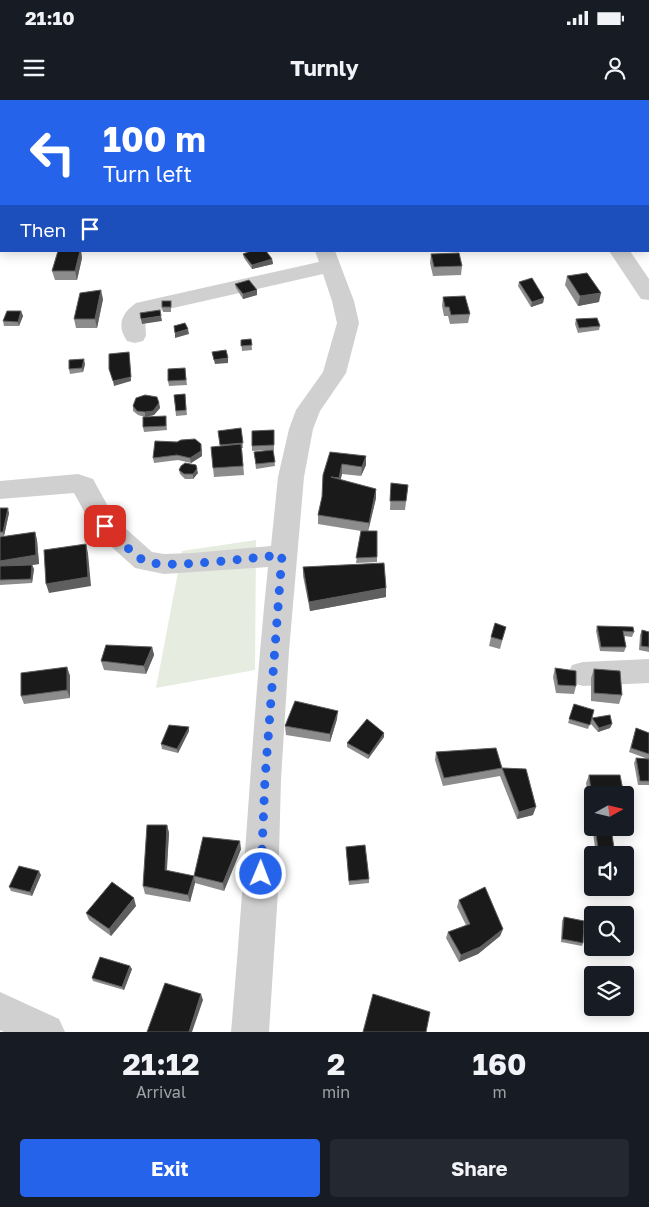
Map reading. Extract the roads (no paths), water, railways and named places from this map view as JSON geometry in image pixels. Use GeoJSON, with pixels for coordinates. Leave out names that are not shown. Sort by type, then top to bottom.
{"type":"FeatureCollection","features":[{"type":"Feature","properties":{"kind":"street"},"geometry":{"type":"LineString","coordinates":[[620,252],[649,294]]}},
{"type":"Feature","properties":{"kind":"street"},"geometry":{"type":"LineString","coordinates":[[136,336],[133,321],[134,315],[144,308],[327,259],[343,301],[348,323],[334,373],[308,410],[301,429],[290,477],[282,555],[265,779],[261,890],[250,1032]]}},
{"type":"Feature","properties":{"kind":"street"},"geometry":{"type":"LineString","coordinates":[[0,490],[78,483],[84,486],[105,526],[145,562],[164,564],[193,563],[282,555]]}},
{"type":"Feature","properties":{"kind":"street"},"geometry":{"type":"LineString","coordinates":[[583,674],[649,671]]}},
{"type":"Feature","properties":{"kind":"street"},"geometry":{"type":"LineString","coordinates":[[0,1010],[46,1032]]}}]}
